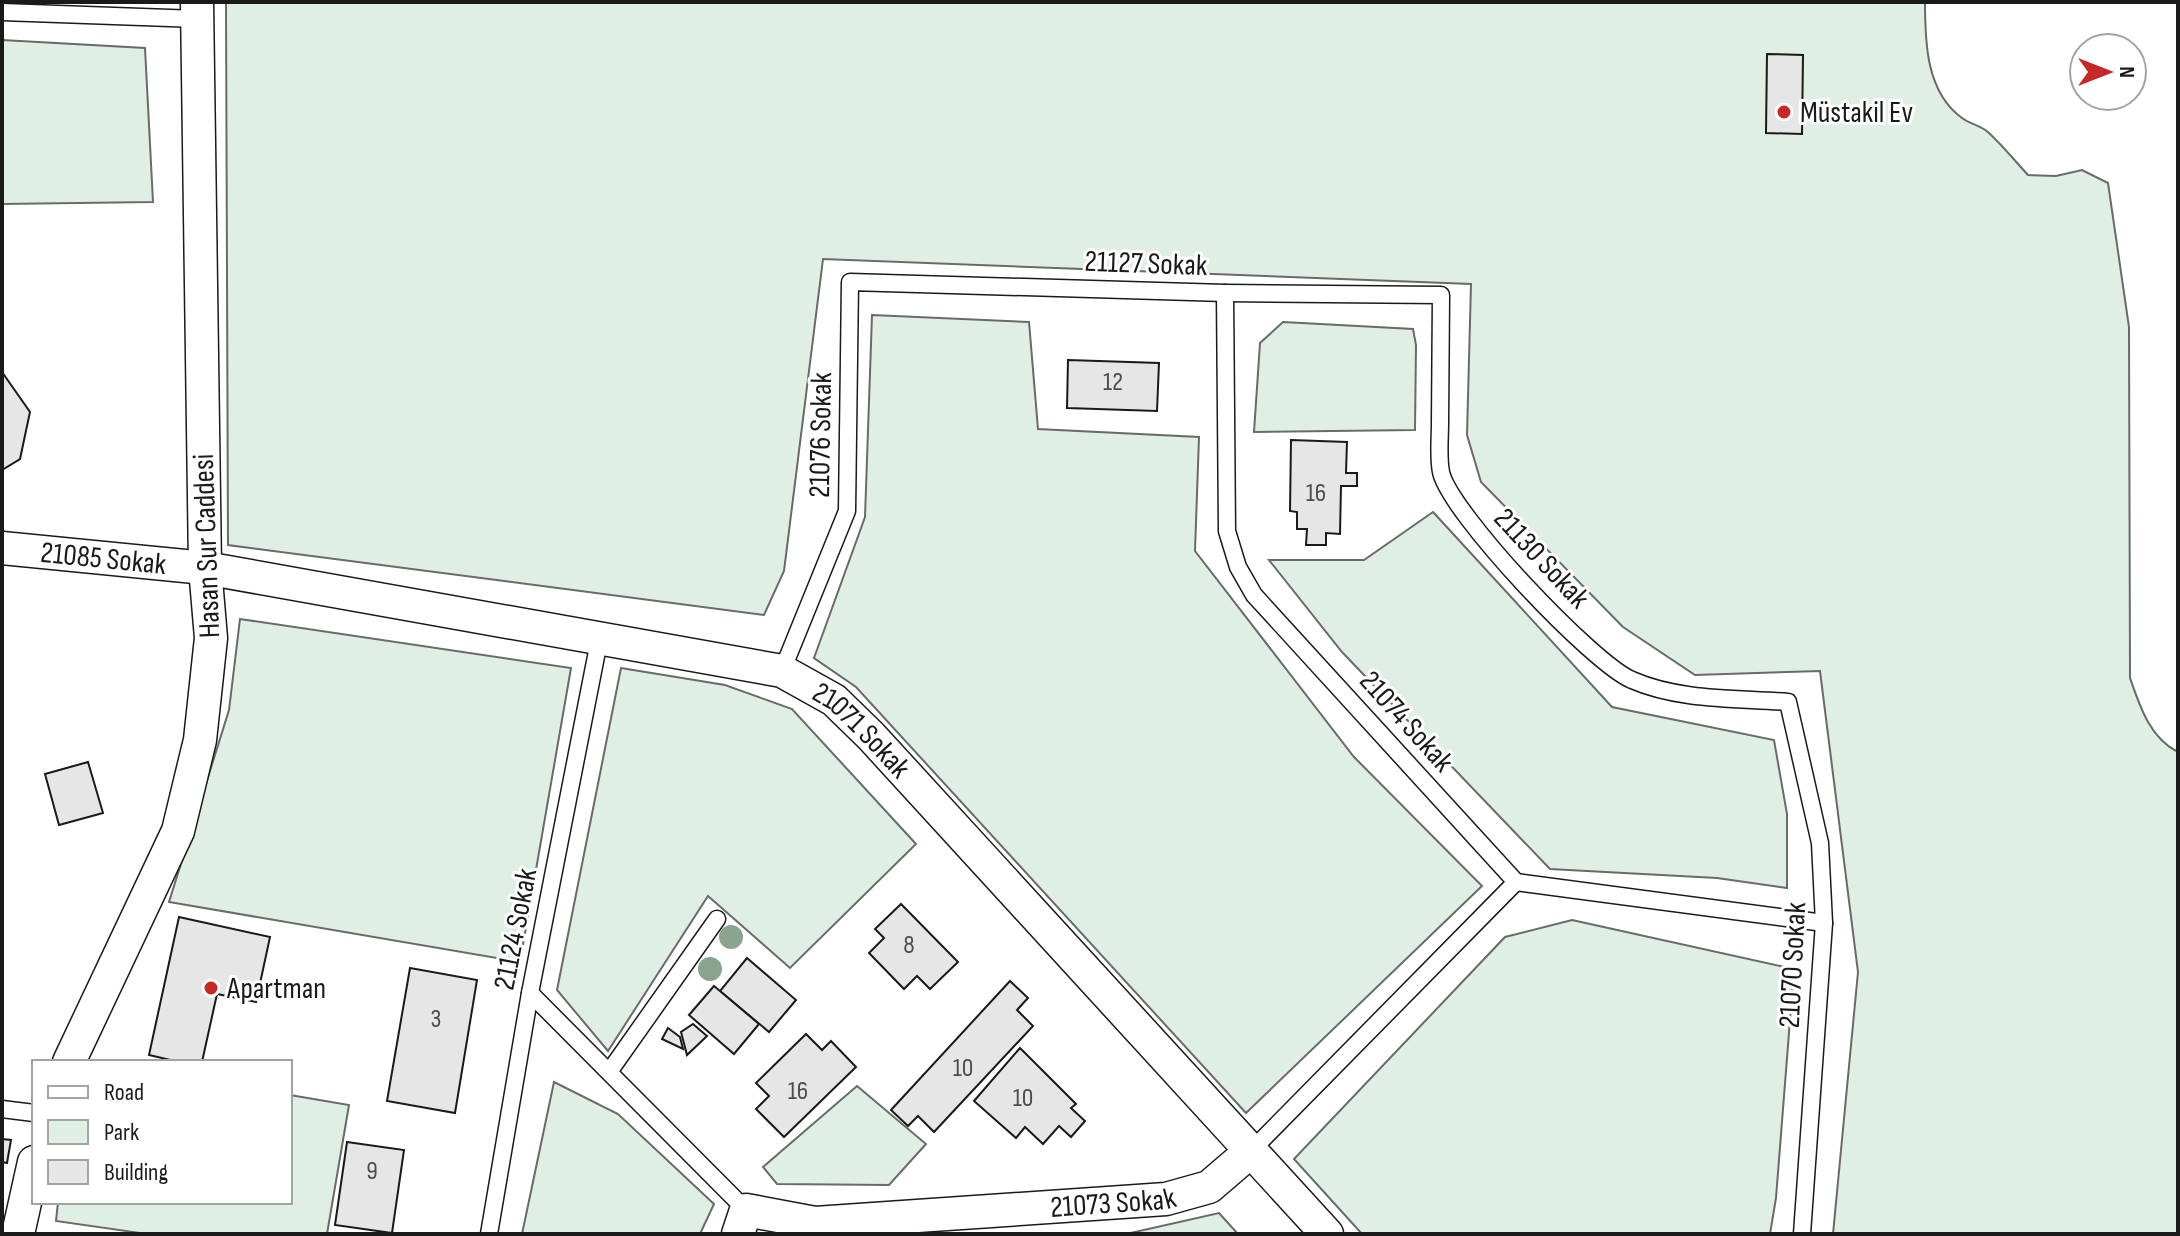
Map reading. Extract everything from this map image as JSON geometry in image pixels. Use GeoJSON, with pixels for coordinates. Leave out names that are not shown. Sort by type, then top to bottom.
{"type":"FeatureCollection","features":[{"type":"Feature","properties":{"kind":"street","name":"Hasan Sur Caddesi"},"geometry":{"type":"LineString","coordinates":[[70,1060],[178,831],[200,740],[211,638],[205,568],[197,10]]}},
{"type":"Feature","properties":{"kind":"street","name":"21085 Sokak"},"geometry":{"type":"LineString","coordinates":[[2,548],[205,568]]}},
{"type":"Feature","properties":{"kind":"street","name":"21071 Sokak"},"geometry":{"type":"LineString","coordinates":[[205,568],[600,636],[782,671],[834,700],[871,736],[1327,1234]]}},
{"type":"Feature","properties":{"kind":"street","name":"21073 Sokak"},"geometry":{"type":"LineString","coordinates":[[742,1222],[815,1223],[1166,1199],[1209,1187],[1251,1151]]}},
{"type":"Feature","properties":{"kind":"street"},"geometry":{"type":"LineString","coordinates":[[18,1234],[32,1171]]}},
{"type":"Feature","properties":{"kind":"lane"},"geometry":{"type":"LineString","coordinates":[[2,12],[197,10]]}},
{"type":"Feature","properties":{"kind":"lane","name":"21127 Sokak"},"geometry":{"type":"LineString","coordinates":[[850,282],[1225,293],[1441,295]]}},
{"type":"Feature","properties":{"kind":"lane","name":"21076 Sokak"},"geometry":{"type":"LineString","coordinates":[[782,671],[847,511],[850,282]]}},
{"type":"Feature","properties":{"kind":"lane","name":"21074 Sokak"},"geometry":{"type":"LineString","coordinates":[[1225,293],[1227,531],[1238,567],[1254,595],[1516,882]]}},
{"type":"Feature","properties":{"kind":"lane","name":"21130 Sokak"},"geometry":{"type":"LineString","coordinates":[[1441,295],[1441,473],[1457,507],[1481,536],[1603,663],[1629,679],[1653,688],[1693,695],[1788,702]]}},
{"type":"Feature","properties":{"kind":"lane","name":"21124 Sokak"},"geometry":{"type":"LineString","coordinates":[[489,1234],[530,993],[600,636]]}},
{"type":"Feature","properties":{"kind":"lane","name":"21070 Sokak"},"geometry":{"type":"LineString","coordinates":[[1788,702],[1820,843],[1824,923],[1802,1234]]}},
{"type":"Feature","properties":{"kind":"lane"},"geometry":{"type":"LineString","coordinates":[[1516,882],[1824,923]]}},
{"type":"Feature","properties":{"kind":"lane","name":"21073 Sokak"},"geometry":{"type":"LineString","coordinates":[[1251,1151],[1516,882]]}},
{"type":"Feature","properties":{"kind":"lane"},"geometry":{"type":"LineString","coordinates":[[609,1072],[717,919]]}},
{"type":"Feature","properties":{"kind":"lane","name":"21073 Sokak"},"geometry":{"type":"LineString","coordinates":[[530,993],[609,1072],[742,1222]]}},
{"type":"Feature","properties":{"kind":"lane"},"geometry":{"type":"LineString","coordinates":[[2,1109],[32,1113]]}},
{"type":"Feature","properties":{"kind":"green space"},"geometry":{"type":"Polygon","coordinates":[[[226,2],[1925,2],[1930,65],[1941,95],[1950,107],[1962,118],[1989,133],[2028,175],[2056,176],[2082,170],[2108,183],[2129,327],[2130,678],[2153,730],[2178,752],[2178,1234],[1833,1234],[1858,972],[1820,671],[1695,675],[1623,627],[1481,482],[1467,435],[1471,284],[823,259],[784,571],[764,615],[228,545],[226,2]]]}},
{"type":"Feature","properties":{"kind":"green space"},"geometry":{"type":"Polygon","coordinates":[[[2,40],[145,48],[153,202],[2,204],[2,40]]]}},
{"type":"Feature","properties":{"kind":"green space"},"geometry":{"type":"Polygon","coordinates":[[[872,315],[1029,322],[1038,429],[1199,437],[1195,551],[1354,757],[1482,886],[1246,1113],[856,687],[814,658],[865,517],[872,315]]]}},
{"type":"Feature","properties":{"kind":"green space"},"geometry":{"type":"Polygon","coordinates":[[[1283,322],[1413,329],[1416,345],[1415,430],[1254,432],[1260,343],[1283,322]]]}},
{"type":"Feature","properties":{"kind":"green space"},"geometry":{"type":"Polygon","coordinates":[[[1433,512],[1612,707],[1774,740],[1787,814],[1787,888],[1717,878],[1550,869],[1342,652],[1269,560],[1364,560],[1433,512]]]}},
{"type":"Feature","properties":{"kind":"green space"},"geometry":{"type":"Polygon","coordinates":[[[240,619],[571,668],[520,962],[169,902],[229,710],[240,619]]]}},
{"type":"Feature","properties":{"kind":"green space"},"geometry":{"type":"Polygon","coordinates":[[[621,668],[725,685],[792,709],[916,844],[790,968],[708,896],[608,1051],[557,990],[621,668]]]}},
{"type":"Feature","properties":{"kind":"green space"},"geometry":{"type":"Polygon","coordinates":[[[1572,920],[1794,969],[1776,1198],[1770,1234],[1362,1234],[1294,1159],[1505,937],[1572,920]]]}},
{"type":"Feature","properties":{"kind":"green space"},"geometry":{"type":"Polygon","coordinates":[[[554,1082],[618,1114],[714,1204],[700,1234],[522,1234],[554,1082]]]}},
{"type":"Feature","properties":{"kind":"green space"},"geometry":{"type":"Polygon","coordinates":[[[857,1086],[926,1144],[889,1185],[777,1184],[763,1167],[857,1086]]]}},
{"type":"Feature","properties":{"kind":"green space"},"geometry":{"type":"Polygon","coordinates":[[[292,1095],[349,1105],[327,1234],[147,1234],[56,1221],[58,1204],[292,1204],[292,1095]]]}},
{"type":"Feature","properties":{"kind":"green space"},"geometry":{"type":"Polygon","coordinates":[[[1219,1213],[1238,1234],[1126,1234],[1219,1213]]]}},
{"type":"Feature","properties":{"kind":"building","name":"Müstakil Ev"},"geometry":{"type":"Polygon","coordinates":[[[1767,54],[1803,55],[1802,134],[1766,133],[1767,54]]]}},
{"type":"Feature","properties":{"kind":"building"},"geometry":{"type":"Polygon","coordinates":[[[1068,360],[1159,363],[1157,411],[1067,408],[1068,360]]]}},
{"type":"Feature","properties":{"kind":"building"},"geometry":{"type":"Polygon","coordinates":[[[2,372],[30,412],[20,459],[2,470],[2,372]]]}},
{"type":"Feature","properties":{"kind":"building"},"geometry":{"type":"Polygon","coordinates":[[[1291,440],[1347,442],[1346,473],[1357,473],[1357,486],[1341,486],[1340,534],[1326,533],[1326,545],[1306,545],[1307,529],[1297,529],[1297,512],[1290,511],[1291,440]]]}},
{"type":"Feature","properties":{"kind":"building"},"geometry":{"type":"Polygon","coordinates":[[[88,762],[103,813],[59,825],[45,774],[88,762]]]}},
{"type":"Feature","properties":{"kind":"building"},"geometry":{"type":"Polygon","coordinates":[[[901,904],[958,962],[930,989],[917,976],[904,989],[869,953],[884,938],[875,929],[901,904]]]}},
{"type":"Feature","properties":{"kind":"building","name":"Apartman"},"geometry":{"type":"Polygon","coordinates":[[[179,917],[270,937],[256,1002],[217,994],[202,1060],[170,1060],[149,1055],[179,917]]]}},
{"type":"Feature","properties":{"kind":"building"},"geometry":{"type":"Polygon","coordinates":[[[747,958],[796,1000],[769,1032],[720,991],[747,958]]]}},
{"type":"Feature","properties":{"kind":"building","name":"Apartman"},"geometry":{"type":"Polygon","coordinates":[[[410,968],[477,980],[455,1113],[387,1101],[410,968]]]}},
{"type":"Feature","properties":{"kind":"building"},"geometry":{"type":"Polygon","coordinates":[[[1010,981],[1028,998],[1017,1010],[1033,1026],[934,1132],[918,1116],[908,1126],[891,1110],[1010,981]]]}},
{"type":"Feature","properties":{"kind":"building"},"geometry":{"type":"Polygon","coordinates":[[[714,986],[759,1024],[734,1054],[689,1015],[714,986]]]}},
{"type":"Feature","properties":{"kind":"building"},"geometry":{"type":"Polygon","coordinates":[[[693,1024],[707,1036],[687,1055],[681,1032],[693,1024]]]}},
{"type":"Feature","properties":{"kind":"building"},"geometry":{"type":"Polygon","coordinates":[[[668,1028],[680,1037],[683,1049],[662,1039],[668,1028]]]}},
{"type":"Feature","properties":{"kind":"building"},"geometry":{"type":"Polygon","coordinates":[[[806,1034],[822,1050],[831,1041],[856,1067],[784,1137],[756,1109],[769,1096],[756,1083],[806,1034]]]}},
{"type":"Feature","properties":{"kind":"building"},"geometry":{"type":"Polygon","coordinates":[[[1020,1048],[1076,1104],[1071,1108],[1085,1121],[1071,1137],[1059,1126],[1043,1144],[1025,1127],[1016,1138],[974,1101],[1020,1048]]]}},
{"type":"Feature","properties":{"kind":"building"},"geometry":{"type":"Polygon","coordinates":[[[2,1139],[11,1140],[7,1163],[2,1162],[2,1139]]]}},
{"type":"Feature","properties":{"kind":"building"},"geometry":{"type":"Polygon","coordinates":[[[347,1142],[404,1150],[392,1233],[335,1225],[347,1142]]]}},
{"type":"Feature","properties":{"kind":"place","name":"Müstakil Ev"},"geometry":{"type":"Point","coordinates":[1784,112]}},
{"type":"Feature","properties":{"kind":"place","name":"Apartman"},"geometry":{"type":"Point","coordinates":[211,988]}}]}
